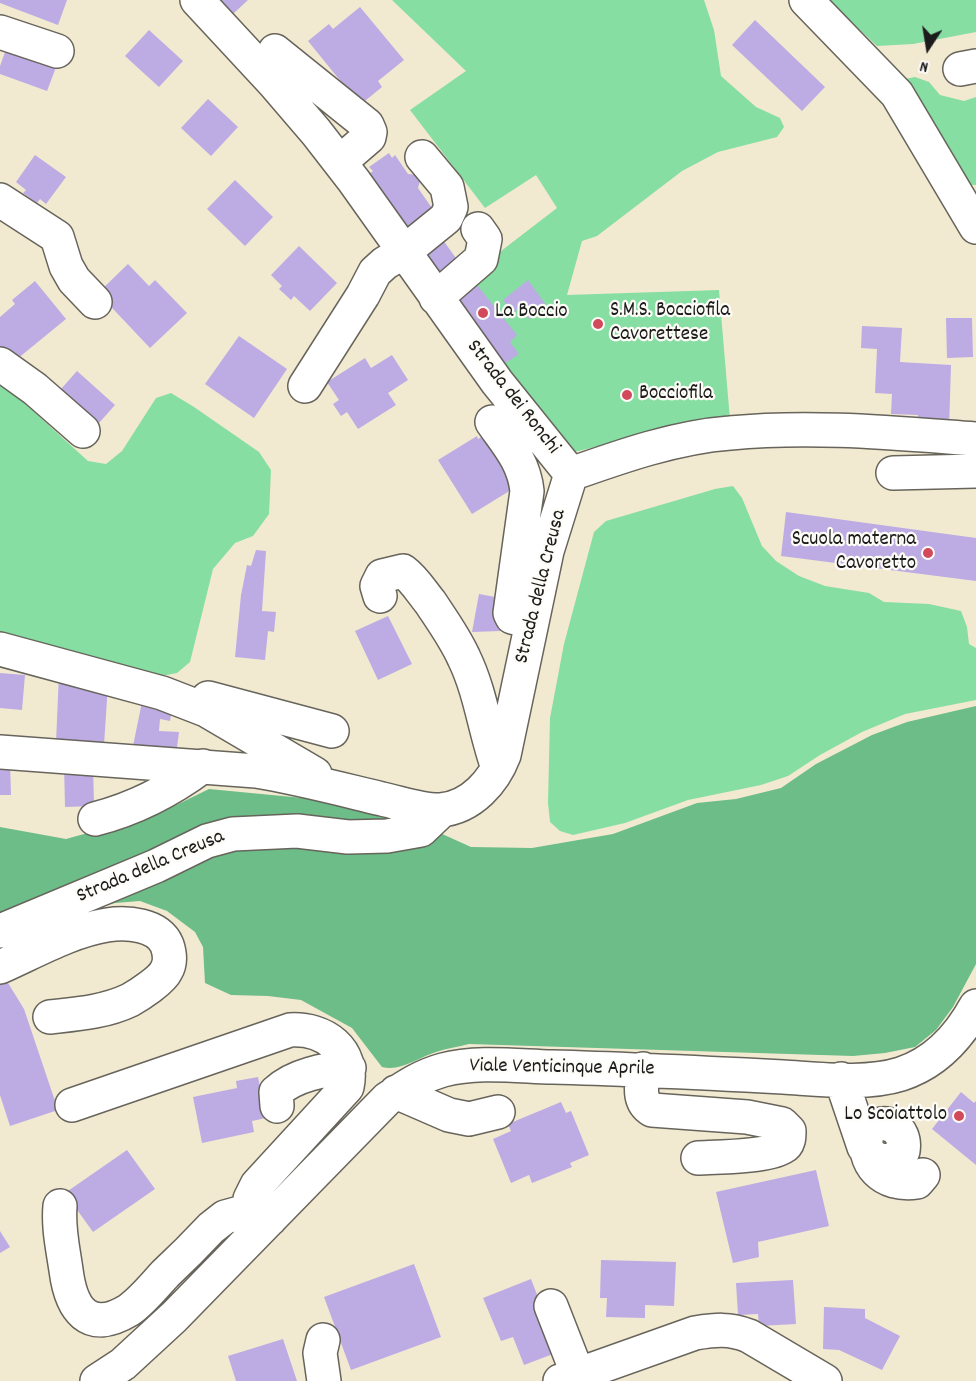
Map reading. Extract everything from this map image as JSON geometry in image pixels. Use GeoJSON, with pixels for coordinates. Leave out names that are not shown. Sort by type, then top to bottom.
{"type":"FeatureCollection","features":[{"type":"Feature","properties":{"kind":"street","name":"Strada dei Ronchi"},"geometry":{"type":"LineString","coordinates":[[197,0],[274,83],[340,162],[497,382],[571,474],[668,444],[728,433],[792,430],[864,431],[976,439]]}},
{"type":"Feature","properties":{"kind":"street"},"geometry":{"type":"LineString","coordinates":[[806,0],[897,94],[976,227]]}},
{"type":"Feature","properties":{"kind":"street"},"geometry":{"type":"LineString","coordinates":[[0,32],[57,51]]}},
{"type":"Feature","properties":{"kind":"street"},"geometry":{"type":"LineString","coordinates":[[275,51],[367,125],[370,132],[369,137],[340,162]]}},
{"type":"Feature","properties":{"kind":"street"},"geometry":{"type":"LineString","coordinates":[[305,386],[363,295],[375,272],[440,225],[446,218],[451,207],[447,187],[422,157]]}},
{"type":"Feature","properties":{"kind":"street"},"geometry":{"type":"LineString","coordinates":[[0,200],[57,237],[70,273],[95,302]]}},
{"type":"Feature","properties":{"kind":"street"},"geometry":{"type":"LineString","coordinates":[[436,298],[481,259],[485,239],[478,230]]}},
{"type":"Feature","properties":{"kind":"street"},"geometry":{"type":"LineString","coordinates":[[0,364],[35,389],[83,431]]}},
{"type":"Feature","properties":{"kind":"street"},"geometry":{"type":"LineString","coordinates":[[492,422],[521,463],[525,478],[527,491],[510,613],[512,617],[531,622]]}},
{"type":"Feature","properties":{"kind":"street"},"geometry":{"type":"LineString","coordinates":[[893,473],[976,471]]}},
{"type":"Feature","properties":{"kind":"street","name":"Strada della Creusa"},"geometry":{"type":"LineString","coordinates":[[0,931],[156,866],[207,841],[233,834],[297,831],[348,837],[408,834],[421,830],[442,810],[475,796],[489,784],[499,770],[504,755],[547,551],[571,474]]}},
{"type":"Feature","properties":{"kind":"street"},"geometry":{"type":"LineString","coordinates":[[380,596],[377,586],[381,576],[403,571],[411,576],[433,607],[464,658],[488,728],[492,752],[499,770]]}},
{"type":"Feature","properties":{"kind":"street"},"geometry":{"type":"LineString","coordinates":[[0,649],[162,693],[187,702],[206,710],[346,791]]}},
{"type":"Feature","properties":{"kind":"street"},"geometry":{"type":"LineString","coordinates":[[187,702],[193,697],[212,698],[332,731]]}},
{"type":"Feature","properties":{"kind":"street"},"geometry":{"type":"LineString","coordinates":[[0,752],[203,766],[284,776],[414,806],[442,810]]}},
{"type":"Feature","properties":{"kind":"street"},"geometry":{"type":"LineString","coordinates":[[95,819],[131,807],[178,784],[203,766]]}},
{"type":"Feature","properties":{"kind":"street"},"geometry":{"type":"LineString","coordinates":[[0,968],[76,934],[106,926],[127,924],[149,928],[164,937],[171,954],[166,972],[149,987],[130,1000],[97,1012],[50,1017]]}},
{"type":"Feature","properties":{"kind":"street","name":"Viale Venticinque Aprile"},"geometry":{"type":"LineString","coordinates":[[98,1381],[123,1364],[174,1317],[264,1214],[387,1099],[414,1080],[444,1070],[483,1065],[643,1069],[865,1080],[900,1075],[925,1064],[948,1046],[967,1023],[976,1006]]}},
{"type":"Feature","properties":{"kind":"street"},"geometry":{"type":"LineString","coordinates":[[72,1105],[290,1030],[306,1029],[328,1038],[342,1051],[349,1068],[347,1087],[257,1185],[250,1199],[264,1214]]}},
{"type":"Feature","properties":{"kind":"street"},"geometry":{"type":"LineString","coordinates":[[277,1106],[276,1092],[283,1086],[313,1074],[349,1068]]}},
{"type":"Feature","properties":{"kind":"street"},"geometry":{"type":"LineString","coordinates":[[643,1069],[641,1098],[644,1105],[652,1110],[747,1116],[782,1124],[789,1131],[789,1140],[784,1147],[772,1151],[698,1158]]}},
{"type":"Feature","properties":{"kind":"street"},"geometry":{"type":"LineString","coordinates":[[842,1079],[864,1147],[870,1156],[877,1160],[893,1160],[903,1151],[903,1136],[899,1130],[885,1124],[872,1126],[867,1130],[866,1146],[868,1152],[869,1158],[877,1172],[892,1181],[905,1184],[917,1182],[923,1175]]}},
{"type":"Feature","properties":{"kind":"street"},"geometry":{"type":"LineString","coordinates":[[396,1092],[449,1115],[469,1119],[498,1112]]}},
{"type":"Feature","properties":{"kind":"street"},"geometry":{"type":"LineString","coordinates":[[60,1206],[59,1219],[68,1289],[74,1304],[83,1314],[97,1320],[114,1318],[130,1309],[211,1228],[225,1217],[264,1214]]}},
{"type":"Feature","properties":{"kind":"street"},"geometry":{"type":"LineString","coordinates":[[552,1306],[569,1378],[695,1333],[717,1329],[736,1331],[748,1336],[825,1381]]}},
{"type":"Feature","properties":{"kind":"street"},"geometry":{"type":"LineString","coordinates":[[323,1340],[320,1353],[324,1381]]}},
{"type":"Feature","properties":{"kind":"green space"},"geometry":{"type":"Polygon","coordinates":[[[392,0],[704,0],[714,30],[721,76],[756,107],[780,118],[784,127],[777,137],[718,152],[682,171],[597,236],[582,241],[567,295],[719,290],[730,420],[699,422],[570,453],[449,291],[557,208],[536,175],[485,208],[410,110],[466,71],[392,0]]]}},
{"type":"Feature","properties":{"kind":"green space"},"geometry":{"type":"Polygon","coordinates":[[[828,0],[976,0],[976,32],[913,44],[877,46],[828,0]]]}},
{"type":"Feature","properties":{"kind":"green space"},"geometry":{"type":"Polygon","coordinates":[[[915,77],[929,82],[940,95],[964,101],[976,97],[976,185],[956,184],[905,79],[915,77]]]}},
{"type":"Feature","properties":{"kind":"green space"},"geometry":{"type":"Polygon","coordinates":[[[0,381],[88,461],[106,464],[122,451],[156,398],[171,393],[259,452],[271,470],[269,514],[253,536],[235,543],[213,569],[190,662],[177,673],[156,677],[0,634],[0,381]]]}},
{"type":"Feature","properties":{"kind":"green space"},"geometry":{"type":"Polygon","coordinates":[[[733,486],[742,498],[762,546],[776,561],[799,576],[825,586],[869,593],[884,602],[929,604],[961,611],[967,627],[969,644],[976,648],[976,700],[905,714],[862,732],[788,776],[761,785],[688,800],[625,823],[573,835],[560,831],[550,822],[548,803],[550,718],[564,644],[594,532],[606,521],[715,489],[733,486]]]}},
{"type":"Feature","properties":{"kind":"green space"},"geometry":{"type":"Polygon","coordinates":[[[976,706],[976,964],[953,1007],[936,1030],[915,1047],[853,1056],[469,1044],[430,1054],[403,1066],[389,1068],[382,1067],[352,1028],[301,1000],[231,995],[205,983],[203,947],[195,932],[167,911],[140,901],[115,903],[58,920],[0,945],[0,827],[66,839],[160,813],[209,789],[345,802],[409,819],[471,847],[532,848],[613,834],[697,803],[736,799],[781,788],[816,764],[872,735],[907,722],[976,706]]]}},
{"type":"Feature","properties":{"kind":"building"},"geometry":{"type":"Polygon","coordinates":[[[0,0],[67,0],[58,25],[0,3],[0,0]]]}},
{"type":"Feature","properties":{"kind":"building"},"geometry":{"type":"Polygon","coordinates":[[[220,0],[248,0],[233,14],[220,0]]]}},
{"type":"Feature","properties":{"kind":"building"},"geometry":{"type":"Polygon","coordinates":[[[360,7],[404,60],[378,81],[382,87],[360,105],[308,41],[329,24],[333,29],[360,7]]]}},
{"type":"Feature","properties":{"kind":"building"},"geometry":{"type":"Polygon","coordinates":[[[755,20],[825,87],[802,111],[732,45],[755,20]]]}},
{"type":"Feature","properties":{"kind":"building"},"geometry":{"type":"Polygon","coordinates":[[[149,30],[183,61],[159,87],[125,56],[149,30]]]}},
{"type":"Feature","properties":{"kind":"building"},"geometry":{"type":"Polygon","coordinates":[[[8,44],[58,62],[47,91],[0,74],[0,66],[8,44]]]}},
{"type":"Feature","properties":{"kind":"building"},"geometry":{"type":"Polygon","coordinates":[[[208,99],[238,127],[211,156],[181,128],[208,99]]]}},
{"type":"Feature","properties":{"kind":"building"},"geometry":{"type":"Polygon","coordinates":[[[389,153],[392,158],[395,155],[408,174],[417,175],[420,181],[418,188],[434,211],[408,229],[369,174],[373,171],[369,167],[389,153]]]}},
{"type":"Feature","properties":{"kind":"building"},"geometry":{"type":"Polygon","coordinates":[[[35,155],[66,177],[46,204],[40,199],[37,203],[23,193],[26,190],[16,182],[35,155]]]}},
{"type":"Feature","properties":{"kind":"building"},"geometry":{"type":"Polygon","coordinates":[[[235,180],[273,217],[245,246],[207,209],[235,180]]]}},
{"type":"Feature","properties":{"kind":"building"},"geometry":{"type":"Polygon","coordinates":[[[438,233],[463,268],[444,282],[412,253],[438,233]]]}},
{"type":"Feature","properties":{"kind":"building"},"geometry":{"type":"Polygon","coordinates":[[[299,246],[337,283],[310,311],[294,296],[291,300],[279,289],[282,286],[271,275],[299,246]]]}},
{"type":"Feature","properties":{"kind":"building"},"geometry":{"type":"Polygon","coordinates":[[[128,264],[149,286],[155,280],[187,313],[150,348],[98,293],[128,264]]]}},
{"type":"Feature","properties":{"kind":"building","name":"La Boccio"},"geometry":{"type":"Polygon","coordinates":[[[469,275],[517,335],[510,342],[519,354],[504,364],[449,291],[469,275]]]}},
{"type":"Feature","properties":{"kind":"building"},"geometry":{"type":"Polygon","coordinates":[[[528,280],[546,305],[528,319],[519,307],[513,313],[503,300],[528,280]]]}},
{"type":"Feature","properties":{"kind":"building"},"geometry":{"type":"Polygon","coordinates":[[[35,281],[66,319],[11,364],[0,350],[0,317],[15,304],[12,300],[35,281]]]}},
{"type":"Feature","properties":{"kind":"building"},"geometry":{"type":"Polygon","coordinates":[[[946,318],[972,318],[973,357],[947,358],[946,318]]]}},
{"type":"Feature","properties":{"kind":"building"},"geometry":{"type":"Polygon","coordinates":[[[862,326],[902,328],[900,362],[951,365],[949,429],[918,428],[918,415],[891,414],[892,394],[875,393],[877,349],[861,348],[862,326]]]}},
{"type":"Feature","properties":{"kind":"building"},"geometry":{"type":"Polygon","coordinates":[[[239,336],[287,369],[254,418],[205,384],[239,336]]]}},
{"type":"Feature","properties":{"kind":"building"},"geometry":{"type":"Polygon","coordinates":[[[392,355],[408,380],[388,393],[396,405],[358,429],[347,412],[341,416],[333,404],[339,400],[327,382],[365,358],[371,368],[392,355]]]}},
{"type":"Feature","properties":{"kind":"building"},"geometry":{"type":"Polygon","coordinates":[[[77,371],[115,405],[91,432],[53,398],[77,371]]]}},
{"type":"Feature","properties":{"kind":"building"},"geometry":{"type":"Polygon","coordinates":[[[486,434],[516,482],[509,486],[511,490],[472,514],[438,460],[477,436],[478,439],[486,434]]]}},
{"type":"Feature","properties":{"kind":"building"},"geometry":{"type":"Polygon","coordinates":[[[786,512],[976,538],[976,581],[781,556],[786,512]]]}},
{"type":"Feature","properties":{"kind":"building"},"geometry":{"type":"Polygon","coordinates":[[[256,550],[266,551],[262,611],[276,612],[274,632],[268,631],[265,660],[235,657],[241,595],[247,565],[251,566],[256,550]]]}},
{"type":"Feature","properties":{"kind":"building"},"geometry":{"type":"Polygon","coordinates":[[[479,594],[506,599],[500,631],[472,632],[479,594]]]}},
{"type":"Feature","properties":{"kind":"building"},"geometry":{"type":"Polygon","coordinates":[[[388,616],[412,664],[378,680],[355,631],[388,616]]]}},
{"type":"Feature","properties":{"kind":"building"},"geometry":{"type":"Polygon","coordinates":[[[0,673],[25,675],[22,710],[0,708],[0,673]]]}},
{"type":"Feature","properties":{"kind":"building"},"geometry":{"type":"Polygon","coordinates":[[[59,673],[108,684],[104,745],[56,743],[59,673]]]}},
{"type":"Feature","properties":{"kind":"building"},"geometry":{"type":"Polygon","coordinates":[[[143,697],[173,702],[170,721],[160,719],[159,731],[179,732],[176,755],[132,751],[143,697]]]}},
{"type":"Feature","properties":{"kind":"building"},"geometry":{"type":"Polygon","coordinates":[[[0,762],[10,762],[11,795],[0,795],[0,762]]]}},
{"type":"Feature","properties":{"kind":"building"},"geometry":{"type":"Polygon","coordinates":[[[93,763],[94,806],[65,807],[64,764],[93,763]]]}},
{"type":"Feature","properties":{"kind":"building"},"geometry":{"type":"Polygon","coordinates":[[[5,978],[24,1009],[58,1110],[10,1126],[0,1095],[0,980],[5,978]]]}},
{"type":"Feature","properties":{"kind":"building"},"geometry":{"type":"Polygon","coordinates":[[[258,1077],[266,1118],[252,1121],[254,1132],[202,1143],[193,1097],[237,1088],[236,1081],[258,1077]]]}},
{"type":"Feature","properties":{"kind":"building","name":"Lo Scoiattolo"},"geometry":{"type":"Polygon","coordinates":[[[961,1092],[974,1103],[976,1101],[976,1165],[932,1129],[961,1092]]]}},
{"type":"Feature","properties":{"kind":"building"},"geometry":{"type":"Polygon","coordinates":[[[561,1102],[566,1113],[571,1111],[589,1155],[570,1163],[572,1167],[532,1183],[529,1175],[511,1183],[493,1139],[511,1131],[508,1124],[561,1102]]]}},
{"type":"Feature","properties":{"kind":"building"},"geometry":{"type":"Polygon","coordinates":[[[127,1150],[155,1189],[93,1232],[65,1193],[127,1150]]]}},
{"type":"Feature","properties":{"kind":"building"},"geometry":{"type":"Polygon","coordinates":[[[816,1170],[829,1226],[758,1242],[759,1257],[733,1263],[716,1192],[816,1170]]]}},
{"type":"Feature","properties":{"kind":"building"},"geometry":{"type":"Polygon","coordinates":[[[0,1231],[10,1247],[0,1253],[0,1231]]]}},
{"type":"Feature","properties":{"kind":"building"},"geometry":{"type":"Polygon","coordinates":[[[601,1260],[676,1262],[674,1306],[645,1305],[645,1318],[606,1317],[607,1298],[600,1298],[601,1260]]]}},
{"type":"Feature","properties":{"kind":"building"},"geometry":{"type":"Polygon","coordinates":[[[414,1264],[441,1337],[351,1370],[324,1297],[414,1264]]]}},
{"type":"Feature","properties":{"kind":"building"},"geometry":{"type":"Polygon","coordinates":[[[531,1279],[551,1331],[553,1354],[524,1365],[513,1337],[501,1341],[483,1298],[531,1279]]]}},
{"type":"Feature","properties":{"kind":"building"},"geometry":{"type":"Polygon","coordinates":[[[793,1280],[796,1324],[759,1326],[758,1314],[738,1315],[736,1283],[793,1280]]]}},
{"type":"Feature","properties":{"kind":"building"},"geometry":{"type":"Polygon","coordinates":[[[824,1307],[865,1309],[865,1318],[900,1336],[882,1370],[839,1350],[823,1349],[824,1307]]]}},
{"type":"Feature","properties":{"kind":"building"},"geometry":{"type":"Polygon","coordinates":[[[283,1339],[297,1381],[236,1381],[228,1356],[283,1339]]]}},
{"type":"Feature","properties":{"kind":"place","name":"La Boccio"},"geometry":{"type":"Point","coordinates":[483,313]}},
{"type":"Feature","properties":{"kind":"place","name":"S.M.S. Bocciofila Cavorettese"},"geometry":{"type":"Point","coordinates":[598,324]}},
{"type":"Feature","properties":{"kind":"place","name":"Bocciofila"},"geometry":{"type":"Point","coordinates":[627,395]}},
{"type":"Feature","properties":{"kind":"place","name":"Scuola materna Cavoretto"},"geometry":{"type":"Point","coordinates":[928,553]}},
{"type":"Feature","properties":{"kind":"place","name":"Lo Scoiattolo"},"geometry":{"type":"Point","coordinates":[959,1116]}}]}
